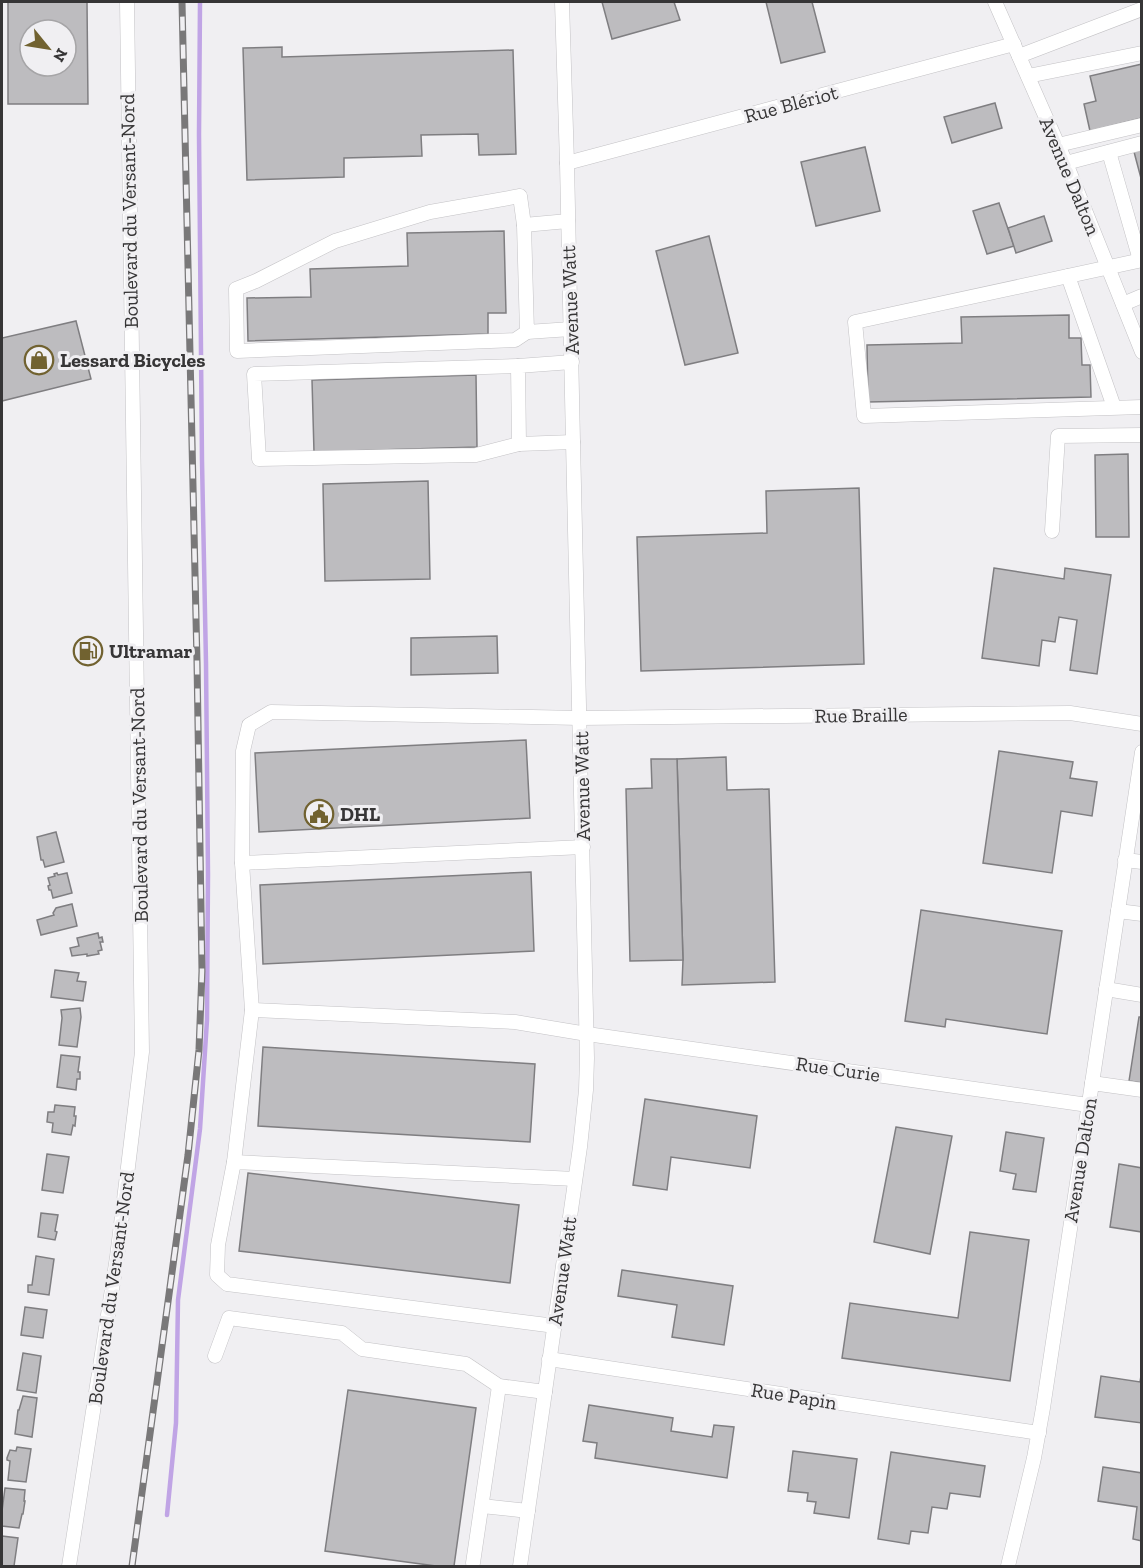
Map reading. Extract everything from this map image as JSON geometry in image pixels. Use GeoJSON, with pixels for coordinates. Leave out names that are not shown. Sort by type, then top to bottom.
{"type":"FeatureCollection","features":[{"type":"Feature","properties":{"kind":"street","name":"Boulevard du Versant-Nord"},"geometry":{"type":"LineString","coordinates":[[69,1566],[117,1257],[142,1052],[127,2]]}},
{"type":"Feature","properties":{"kind":"street","name":"Avenue Watt"},"geometry":{"type":"LineString","coordinates":[[520,1566],[586,1090],[583,847],[562,2]]}},
{"type":"Feature","properties":{"kind":"street","name":"Avenue Dalton"},"geometry":{"type":"LineString","coordinates":[[995,2],[1066,163],[1142,352]]}},
{"type":"Feature","properties":{"kind":"street","name":"Rue Blériot"},"geometry":{"type":"LineString","coordinates":[[567,163],[1016,50],[1142,9]]}},
{"type":"Feature","properties":{"kind":"street"},"geometry":{"type":"LineString","coordinates":[[1028,76],[1142,53]]}},
{"type":"Feature","properties":{"kind":"street"},"geometry":{"type":"LineString","coordinates":[[1058,145],[1142,125]]}},
{"type":"Feature","properties":{"kind":"street"},"geometry":{"type":"LineString","coordinates":[[1066,163],[1142,143]]}},
{"type":"Feature","properties":{"kind":"street"},"geometry":{"type":"LineString","coordinates":[[1109,152],[1141,260],[855,322],[864,417],[1142,406]]}},
{"type":"Feature","properties":{"kind":"street"},"geometry":{"type":"LineString","coordinates":[[527,332],[524,225],[520,196],[430,212],[335,241],[256,282],[236,289],[237,351],[515,340],[527,332],[571,329]]}},
{"type":"Feature","properties":{"kind":"street"},"geometry":{"type":"LineString","coordinates":[[524,225],[568,221]]}},
{"type":"Feature","properties":{"kind":"street"},"geometry":{"type":"LineString","coordinates":[[1068,276],[1114,407]]}},
{"type":"Feature","properties":{"kind":"street"},"geometry":{"type":"LineString","coordinates":[[1124,304],[1142,296]]}},
{"type":"Feature","properties":{"kind":"street"},"geometry":{"type":"LineString","coordinates":[[572,362],[518,366],[254,374],[259,459],[476,455],[519,444],[573,442]]}},
{"type":"Feature","properties":{"kind":"street"},"geometry":{"type":"LineString","coordinates":[[518,366],[519,444]]}},
{"type":"Feature","properties":{"kind":"street"},"geometry":{"type":"LineString","coordinates":[[1052,531],[1058,436],[1142,435]]}},
{"type":"Feature","properties":{"kind":"street","name":"Rue Braille"},"geometry":{"type":"LineString","coordinates":[[555,1326],[227,1284],[217,1275],[218,1245],[234,1162],[252,1010],[242,863],[243,752],[249,725],[272,712],[580,718],[1070,713],[1142,724]]}},
{"type":"Feature","properties":{"kind":"street","name":"Avenue Dalton"},"geometry":{"type":"LineString","coordinates":[[1008,1566],[1039,1433],[1142,752]]}},
{"type":"Feature","properties":{"kind":"street"},"geometry":{"type":"LineString","coordinates":[[242,863],[583,847]]}},
{"type":"Feature","properties":{"kind":"street"},"geometry":{"type":"LineString","coordinates":[[1125,860],[1142,862]]}},
{"type":"Feature","properties":{"kind":"street"},"geometry":{"type":"LineString","coordinates":[[1118,911],[1142,914]]}},
{"type":"Feature","properties":{"kind":"street"},"geometry":{"type":"LineString","coordinates":[[1106,989],[1142,995]]}},
{"type":"Feature","properties":{"kind":"street","name":"Rue Curie"},"geometry":{"type":"LineString","coordinates":[[252,1010],[515,1022],[549,1029],[1088,1105]]}},
{"type":"Feature","properties":{"kind":"street"},"geometry":{"type":"LineString","coordinates":[[1092,1083],[1142,1090]]}},
{"type":"Feature","properties":{"kind":"street"},"geometry":{"type":"LineString","coordinates":[[234,1162],[575,1179]]}},
{"type":"Feature","properties":{"kind":"street"},"geometry":{"type":"LineString","coordinates":[[215,1356],[229,1318],[342,1333],[362,1349],[466,1364],[499,1386],[545,1392]]}},
{"type":"Feature","properties":{"kind":"street","name":"Rue Papin"},"geometry":{"type":"LineString","coordinates":[[549,1359],[1039,1433]]}},
{"type":"Feature","properties":{"kind":"street"},"geometry":{"type":"LineString","coordinates":[[473,1563],[499,1386]]}},
{"type":"Feature","properties":{"kind":"street"},"geometry":{"type":"LineString","coordinates":[[482,1506],[528,1511]]}},
{"type":"Feature","properties":{"kind":"building"},"geometry":{"type":"Polygon","coordinates":[[[8,2],[87,2],[88,104],[8,104],[8,2]]]}},
{"type":"Feature","properties":{"kind":"building"},"geometry":{"type":"Polygon","coordinates":[[[602,2],[674,2],[680,20],[612,39],[602,2]]]}},
{"type":"Feature","properties":{"kind":"building"},"geometry":{"type":"Polygon","coordinates":[[[766,2],[812,2],[825,52],[781,63],[766,2]]]}},
{"type":"Feature","properties":{"kind":"building"},"geometry":{"type":"Polygon","coordinates":[[[282,47],[282,57],[513,50],[516,154],[479,155],[478,134],[421,135],[422,156],[344,158],[344,177],[247,180],[243,48],[282,47]]]}},
{"type":"Feature","properties":{"kind":"building"},"geometry":{"type":"Polygon","coordinates":[[[1142,64],[1142,118],[1090,131],[1084,104],[1096,101],[1090,76],[1142,64]]]}},
{"type":"Feature","properties":{"kind":"building"},"geometry":{"type":"Polygon","coordinates":[[[995,103],[1002,128],[952,143],[944,117],[995,103]]]}},
{"type":"Feature","properties":{"kind":"building"},"geometry":{"type":"Polygon","coordinates":[[[1142,146],[1142,182],[1133,148],[1142,146]]]}},
{"type":"Feature","properties":{"kind":"building"},"geometry":{"type":"Polygon","coordinates":[[[865,147],[880,211],[816,226],[801,162],[865,147]]]}},
{"type":"Feature","properties":{"kind":"building"},"geometry":{"type":"Polygon","coordinates":[[[999,203],[1014,246],[987,254],[973,211],[999,203]]]}},
{"type":"Feature","properties":{"kind":"building"},"geometry":{"type":"Polygon","coordinates":[[[1044,216],[1052,241],[1016,253],[1008,228],[1044,216]]]}},
{"type":"Feature","properties":{"kind":"building"},"geometry":{"type":"Polygon","coordinates":[[[504,231],[506,313],[488,313],[488,334],[248,341],[247,298],[311,297],[310,269],[408,266],[407,233],[504,231]]]}},
{"type":"Feature","properties":{"kind":"building"},"geometry":{"type":"Polygon","coordinates":[[[709,236],[738,353],[685,365],[656,251],[709,236]]]}},
{"type":"Feature","properties":{"kind":"building"},"geometry":{"type":"Polygon","coordinates":[[[1069,315],[1069,338],[1081,338],[1082,365],[1090,365],[1091,397],[868,402],[867,345],[962,343],[961,317],[1069,315]]]}},
{"type":"Feature","properties":{"kind":"building"},"geometry":{"type":"Polygon","coordinates":[[[76,321],[91,379],[2,401],[2,338],[76,321]]]}},
{"type":"Feature","properties":{"kind":"building"},"geometry":{"type":"Polygon","coordinates":[[[476,375],[477,447],[314,452],[312,380],[476,375]]]}},
{"type":"Feature","properties":{"kind":"building"},"geometry":{"type":"Polygon","coordinates":[[[1128,454],[1129,537],[1096,537],[1095,455],[1128,454]]]}},
{"type":"Feature","properties":{"kind":"building"},"geometry":{"type":"Polygon","coordinates":[[[428,481],[430,579],[325,581],[323,484],[428,481]]]}},
{"type":"Feature","properties":{"kind":"building"},"geometry":{"type":"Polygon","coordinates":[[[859,488],[864,664],[641,671],[637,537],[767,533],[766,491],[859,488]]]}},
{"type":"Feature","properties":{"kind":"building"},"geometry":{"type":"Polygon","coordinates":[[[994,568],[1064,579],[1065,568],[1111,575],[1097,674],[1070,670],[1077,620],[1059,617],[1055,642],[1042,640],[1039,666],[982,658],[994,568]]]}},
{"type":"Feature","properties":{"kind":"building"},"geometry":{"type":"Polygon","coordinates":[[[497,636],[498,673],[411,675],[411,638],[497,636]]]}},
{"type":"Feature","properties":{"kind":"building"},"geometry":{"type":"Polygon","coordinates":[[[526,740],[530,818],[259,832],[255,753],[526,740]]]}},
{"type":"Feature","properties":{"kind":"building"},"geometry":{"type":"Polygon","coordinates":[[[999,751],[1073,762],[1070,778],[1097,782],[1092,816],[1061,811],[1052,873],[983,863],[999,751]]]}},
{"type":"Feature","properties":{"kind":"building"},"geometry":{"type":"Polygon","coordinates":[[[726,757],[727,790],[769,789],[775,982],[682,985],[677,759],[726,757]]]}},
{"type":"Feature","properties":{"kind":"building"},"geometry":{"type":"Polygon","coordinates":[[[651,759],[677,759],[683,960],[630,961],[626,789],[652,788],[651,759]]]}},
{"type":"Feature","properties":{"kind":"building"},"geometry":{"type":"Polygon","coordinates":[[[56,832],[64,862],[45,867],[41,860],[37,837],[56,832]]]}},
{"type":"Feature","properties":{"kind":"building"},"geometry":{"type":"Polygon","coordinates":[[[531,872],[534,951],[263,964],[260,885],[531,872]]]}},
{"type":"Feature","properties":{"kind":"building"},"geometry":{"type":"Polygon","coordinates":[[[57,873],[58,875],[67,873],[72,893],[53,898],[48,886],[50,885],[48,878],[57,873]]]}},
{"type":"Feature","properties":{"kind":"building"},"geometry":{"type":"Polygon","coordinates":[[[72,904],[77,926],[41,935],[37,920],[54,915],[56,908],[72,904]]]}},
{"type":"Feature","properties":{"kind":"building"},"geometry":{"type":"Polygon","coordinates":[[[921,910],[1062,931],[1047,1034],[946,1019],[945,1027],[905,1021],[921,910]]]}},
{"type":"Feature","properties":{"kind":"building"},"geometry":{"type":"Polygon","coordinates":[[[98,933],[103,942],[100,942],[102,950],[98,951],[99,954],[72,956],[70,948],[79,946],[77,938],[98,933]]]}},
{"type":"Feature","properties":{"kind":"building"},"geometry":{"type":"Polygon","coordinates":[[[55,970],[79,973],[77,981],[86,982],[83,1001],[51,997],[55,970]]]}},
{"type":"Feature","properties":{"kind":"building"},"geometry":{"type":"Polygon","coordinates":[[[80,1008],[77,1047],[59,1045],[61,1010],[80,1008]]]}},
{"type":"Feature","properties":{"kind":"building"},"geometry":{"type":"Polygon","coordinates":[[[1139,1017],[1142,1017],[1142,1083],[1129,1081],[1139,1017]]]}},
{"type":"Feature","properties":{"kind":"building"},"geometry":{"type":"Polygon","coordinates":[[[263,1047],[535,1064],[530,1142],[258,1126],[263,1047]]]}},
{"type":"Feature","properties":{"kind":"building"},"geometry":{"type":"Polygon","coordinates":[[[61,1055],[80,1057],[78,1072],[80,1072],[80,1079],[77,1079],[76,1090],[57,1087],[61,1055]]]}},
{"type":"Feature","properties":{"kind":"building"},"geometry":{"type":"Polygon","coordinates":[[[645,1099],[757,1116],[750,1168],[671,1157],[667,1190],[633,1185],[645,1099]]]}},
{"type":"Feature","properties":{"kind":"building"},"geometry":{"type":"Polygon","coordinates":[[[55,1105],[75,1107],[75,1126],[73,1125],[71,1135],[52,1132],[53,1123],[47,1122],[48,1112],[54,1112],[55,1105]]]}},
{"type":"Feature","properties":{"kind":"building"},"geometry":{"type":"Polygon","coordinates":[[[896,1127],[952,1136],[930,1254],[874,1242],[896,1127]]]}},
{"type":"Feature","properties":{"kind":"building"},"geometry":{"type":"Polygon","coordinates":[[[1006,1132],[1044,1138],[1036,1192],[1013,1189],[1016,1174],[1000,1171],[1006,1132]]]}},
{"type":"Feature","properties":{"kind":"building"},"geometry":{"type":"Polygon","coordinates":[[[47,1154],[69,1157],[63,1193],[42,1190],[47,1154]]]}},
{"type":"Feature","properties":{"kind":"building"},"geometry":{"type":"Polygon","coordinates":[[[1119,1164],[1142,1168],[1142,1232],[1110,1227],[1119,1164]]]}},
{"type":"Feature","properties":{"kind":"building"},"geometry":{"type":"Polygon","coordinates":[[[248,1173],[519,1205],[510,1283],[239,1251],[248,1173]]]}},
{"type":"Feature","properties":{"kind":"building"},"geometry":{"type":"Polygon","coordinates":[[[41,1213],[58,1215],[55,1240],[38,1237],[41,1213]]]}},
{"type":"Feature","properties":{"kind":"building"},"geometry":{"type":"Polygon","coordinates":[[[970,1232],[1029,1240],[1010,1381],[842,1358],[850,1303],[958,1318],[970,1232]]]}},
{"type":"Feature","properties":{"kind":"building"},"geometry":{"type":"Polygon","coordinates":[[[36,1256],[54,1259],[49,1295],[28,1292],[28,1285],[32,1285],[36,1256]]]}},
{"type":"Feature","properties":{"kind":"building"},"geometry":{"type":"Polygon","coordinates":[[[622,1270],[733,1286],[724,1345],[672,1337],[677,1305],[618,1296],[622,1270]]]}},
{"type":"Feature","properties":{"kind":"building"},"geometry":{"type":"Polygon","coordinates":[[[25,1307],[47,1310],[43,1338],[21,1335],[25,1307]]]}},
{"type":"Feature","properties":{"kind":"building"},"geometry":{"type":"Polygon","coordinates":[[[23,1353],[41,1356],[36,1393],[17,1390],[23,1353]]]}},
{"type":"Feature","properties":{"kind":"building"},"geometry":{"type":"Polygon","coordinates":[[[1142,1369],[1142,1423],[1095,1417],[1101,1376],[1140,1382],[1142,1369]]]}},
{"type":"Feature","properties":{"kind":"building"},"geometry":{"type":"Polygon","coordinates":[[[348,1390],[476,1408],[454,1566],[436,1566],[325,1551],[348,1390]]]}},
{"type":"Feature","properties":{"kind":"building"},"geometry":{"type":"Polygon","coordinates":[[[23,1396],[37,1398],[32,1437],[15,1434],[18,1410],[23,1396]]]}},
{"type":"Feature","properties":{"kind":"building"},"geometry":{"type":"Polygon","coordinates":[[[589,1405],[673,1418],[671,1431],[712,1437],[714,1425],[734,1427],[727,1478],[595,1458],[597,1443],[583,1441],[589,1405]]]}},
{"type":"Feature","properties":{"kind":"building"},"geometry":{"type":"Polygon","coordinates":[[[17,1447],[31,1449],[26,1482],[8,1480],[10,1461],[7,1458],[10,1450],[16,1451],[17,1447]]]}},
{"type":"Feature","properties":{"kind":"building"},"geometry":{"type":"Polygon","coordinates":[[[793,1451],[857,1459],[849,1518],[814,1513],[816,1502],[807,1501],[808,1493],[788,1491],[793,1451]]]}},
{"type":"Feature","properties":{"kind":"building"},"geometry":{"type":"Polygon","coordinates":[[[891,1452],[985,1466],[980,1497],[950,1493],[947,1509],[932,1507],[928,1533],[911,1531],[909,1544],[878,1539],[891,1452]]]}},
{"type":"Feature","properties":{"kind":"building"},"geometry":{"type":"Polygon","coordinates":[[[1103,1467],[1142,1473],[1142,1541],[1133,1539],[1137,1507],[1098,1501],[1103,1467]]]}},
{"type":"Feature","properties":{"kind":"building"},"geometry":{"type":"Polygon","coordinates":[[[5,1488],[25,1490],[19,1528],[2,1526],[5,1488]]]}},
{"type":"Feature","properties":{"kind":"building"},"geometry":{"type":"Polygon","coordinates":[[[2,1536],[18,1538],[14,1566],[2,1566],[2,1536]]]}},
{"type":"Feature","properties":{"kind":"waterway"},"geometry":{"type":"LineString","coordinates":[[167,1515],[176,1423],[178,1300],[200,1129],[207,1020],[208,874],[202,461],[200,2]]}},
{"type":"Feature","properties":{"kind":"railway"},"geometry":{"type":"LineString","coordinates":[[132,1566],[188,1155],[199,1050],[202,971],[182,2]]}},
{"type":"Feature","properties":{"kind":"place","name":"Lessard Bicycles"},"geometry":{"type":"Point","coordinates":[39,360]}},
{"type":"Feature","properties":{"kind":"place","name":"Ultramar"},"geometry":{"type":"Point","coordinates":[88,651]}},
{"type":"Feature","properties":{"kind":"place","name":"DHL"},"geometry":{"type":"Point","coordinates":[319,814]}}]}
